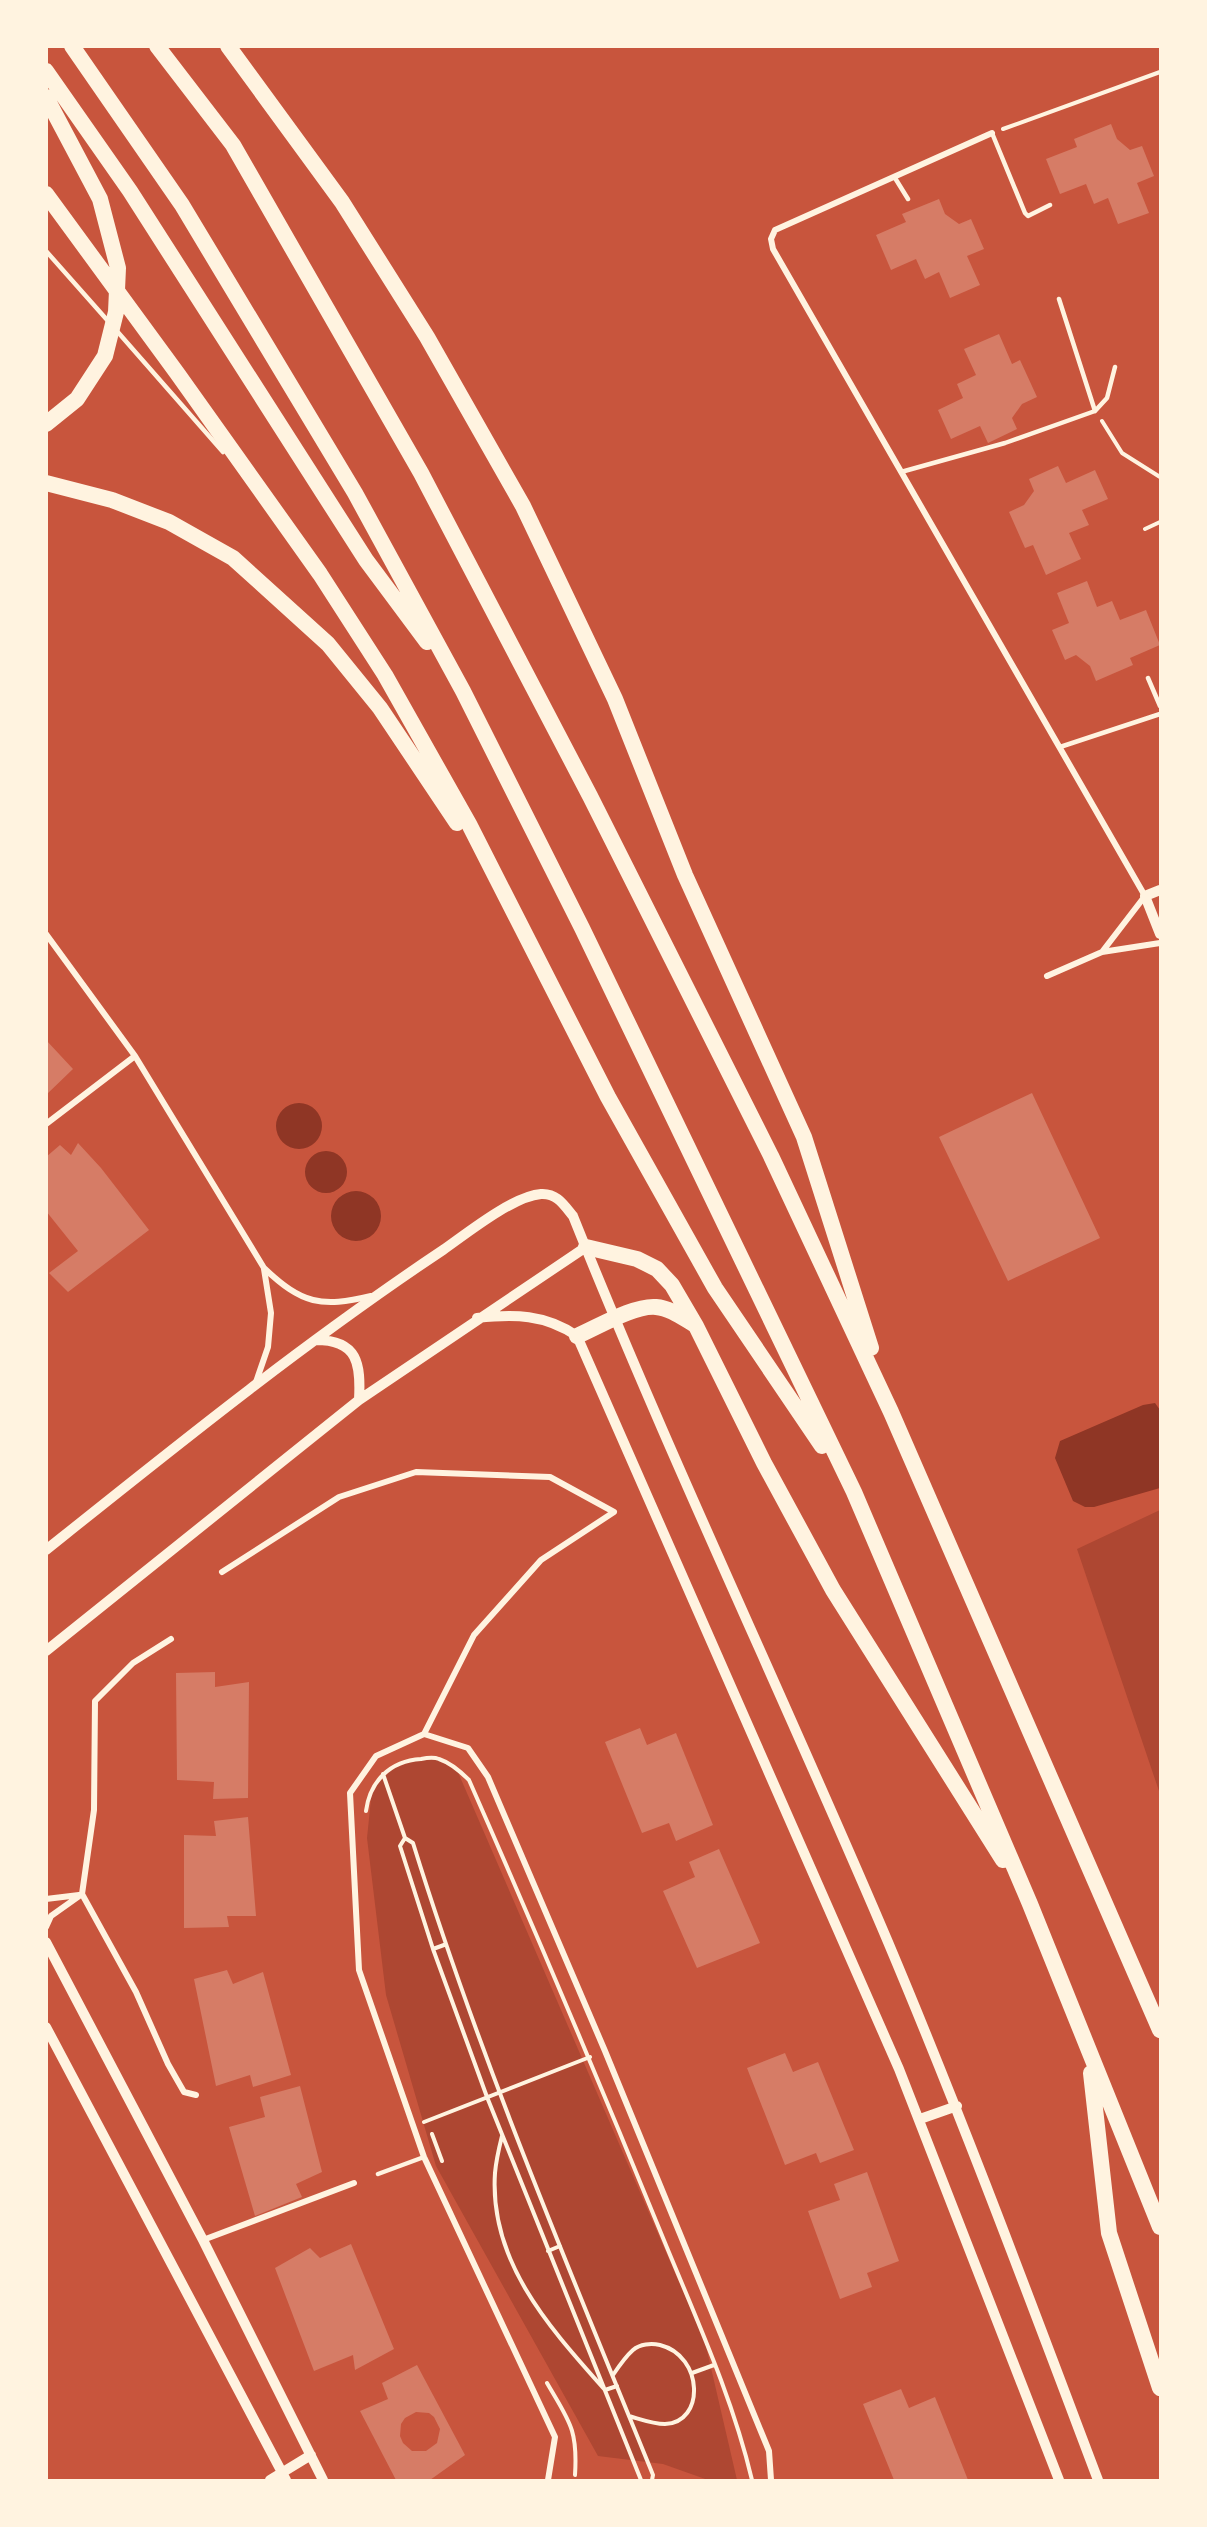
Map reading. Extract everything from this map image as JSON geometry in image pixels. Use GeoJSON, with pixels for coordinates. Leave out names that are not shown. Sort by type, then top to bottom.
{"type":"FeatureCollection","features":[{"type":"Feature","properties":{"kind":"highway"},"geometry":{"type":"LineString","coordinates":[[72,46],[182,205],[355,492],[463,691],[582,928],[854,1492],[1030,1904],[1161,2227]]}},
{"type":"Feature","properties":{"kind":"highway"},"geometry":{"type":"LineString","coordinates":[[157,46],[233,145],[421,473],[590,796],[766,1145],[891,1412],[1161,2030]]}},
{"type":"Feature","properties":{"kind":"highway"},"geometry":{"type":"LineString","coordinates":[[228,46],[342,202],[426,337],[523,506],[615,699],[685,874],[804,1137],[891,1412]]}},
{"type":"Feature","properties":{"kind":"highway"},"geometry":{"type":"LineString","coordinates":[[46,71],[130,191],[366,560],[463,691]]}},
{"type":"Feature","properties":{"kind":"highway"},"geometry":{"type":"LineString","coordinates":[[46,97],[100,199],[118,268],[116,312],[105,356],[77,399],[46,424]]}},
{"type":"Feature","properties":{"kind":"highway"},"geometry":{"type":"LineString","coordinates":[[46,194],[320,574],[385,675],[436,764],[514,911],[608,1098],[715,1288],[854,1492]]}},
{"type":"Feature","properties":{"kind":"highway"},"geometry":{"type":"LineString","coordinates":[[46,483],[112,500],[169,522],[233,558],[283,602],[328,644],[380,708],[514,911]]}},
{"type":"Feature","properties":{"kind":"highway"},"geometry":{"type":"LineString","coordinates":[[585,1247],[637,1259],[657,1269],[672,1285],[696,1326],[764,1464],[833,1590],[1030,1904]]}},
{"type":"Feature","properties":{"kind":"highway"},"geometry":{"type":"LineString","coordinates":[[577,1336],[640,1308],[657,1307],[675,1312],[696,1326]]}},
{"type":"Feature","properties":{"kind":"highway"},"geometry":{"type":"LineString","coordinates":[[1089,2051],[1109,2233],[1161,2388]]}},
{"type":"Feature","properties":{"kind":"street"},"geometry":{"type":"LineString","coordinates":[[992,133],[775,230],[771,239],[773,249],[1145,896],[1161,934]]}},
{"type":"Feature","properties":{"kind":"street"},"geometry":{"type":"LineString","coordinates":[[1102,952],[1145,896],[1161,890]]}},
{"type":"Feature","properties":{"kind":"street"},"geometry":{"type":"LineString","coordinates":[[46,934],[135,1056],[264,1268],[286,1289],[311,1301],[340,1303],[376,1294]]}},
{"type":"Feature","properties":{"kind":"street"},"geometry":{"type":"LineString","coordinates":[[1047,976],[1102,952],[1161,943]]}},
{"type":"Feature","properties":{"kind":"street"},"geometry":{"type":"LineString","coordinates":[[46,1124],[135,1056]]}},
{"type":"Feature","properties":{"kind":"street"},"geometry":{"type":"LineString","coordinates":[[46,1550],[255,1383],[376,1294],[496,1214],[524,1198],[542,1193],[558,1198],[573,1216],[741,1610],[886,1938],[957,2106],[1098,2481]]}},
{"type":"Feature","properties":{"kind":"street"},"geometry":{"type":"LineString","coordinates":[[46,1651],[359,1400],[585,1247]]}},
{"type":"Feature","properties":{"kind":"street"},"geometry":{"type":"LineString","coordinates":[[255,1383],[268,1347],[271,1312],[264,1268]]}},
{"type":"Feature","properties":{"kind":"street"},"geometry":{"type":"LineString","coordinates":[[477,1318],[512,1314],[544,1319],[562,1325],[577,1336],[920,2119],[1059,2481]]}},
{"type":"Feature","properties":{"kind":"street"},"geometry":{"type":"LineString","coordinates":[[316,1340],[333,1340],[347,1347],[357,1359],[360,1371],[359,1400]]}},
{"type":"Feature","properties":{"kind":"street"},"geometry":{"type":"LineString","coordinates":[[222,1572],[339,1497],[416,1472],[550,1477],[614,1512],[541,1560],[474,1635],[424,1734],[376,1756],[351,1792],[360,1970],[424,2157],[555,2437],[548,2481]]}},
{"type":"Feature","properties":{"kind":"street"},"geometry":{"type":"LineString","coordinates":[[171,1639],[133,1663],[96,1701],[94,1810],[82,1894],[136,1992],[168,2064],[184,2092],[196,2095]]}},
{"type":"Feature","properties":{"kind":"street"},"geometry":{"type":"LineString","coordinates":[[424,1734],[468,1748],[488,1777],[605,2051],[769,2451],[771,2481]]}},
{"type":"Feature","properties":{"kind":"street"},"geometry":{"type":"LineString","coordinates":[[46,1899],[82,1894]]}},
{"type":"Feature","properties":{"kind":"street"},"geometry":{"type":"LineString","coordinates":[[46,1927],[51,1916],[82,1894]]}},
{"type":"Feature","properties":{"kind":"street"},"geometry":{"type":"LineString","coordinates":[[46,1942],[203,2240],[323,2481]]}},
{"type":"Feature","properties":{"kind":"street"},"geometry":{"type":"LineString","coordinates":[[46,2027],[284,2476]]}},
{"type":"Feature","properties":{"kind":"street"},"geometry":{"type":"LineString","coordinates":[[920,2119],[957,2106]]}},
{"type":"Feature","properties":{"kind":"street"},"geometry":{"type":"LineString","coordinates":[[203,2240],[354,2182]]}},
{"type":"Feature","properties":{"kind":"street"},"geometry":{"type":"LineString","coordinates":[[270,2481],[284,2476],[311,2455]]}},
{"type":"Feature","properties":{"kind":"lane"},"geometry":{"type":"LineString","coordinates":[[992,133],[1025,213],[1028,216],[1050,205]]}},
{"type":"Feature","properties":{"kind":"lane"},"geometry":{"type":"LineString","coordinates":[[895,178],[908,199]]}},
{"type":"Feature","properties":{"kind":"lane"},"geometry":{"type":"LineString","coordinates":[[46,251],[267,501]]}},
{"type":"Feature","properties":{"kind":"lane"},"geometry":{"type":"LineString","coordinates":[[1059,299],[1095,411]]}},
{"type":"Feature","properties":{"kind":"lane"},"geometry":{"type":"LineString","coordinates":[[901,472],[1005,443],[1095,411],[1107,398],[1114,367]]}},
{"type":"Feature","properties":{"kind":"lane"},"geometry":{"type":"LineString","coordinates":[[1148,678],[1161,706]]}},
{"type":"Feature","properties":{"kind":"lane"},"geometry":{"type":"LineString","coordinates":[[1060,747],[1161,714]]}},
{"type":"Feature","properties":{"kind":"lane"},"geometry":{"type":"LineString","coordinates":[[378,2174],[424,2157]]}},
{"type":"Feature","properties":{"kind":"path"},"geometry":{"type":"LineString","coordinates":[[992,133],[1161,72]]}},
{"type":"Feature","properties":{"kind":"path"},"geometry":{"type":"LineString","coordinates":[[1095,411],[1122,453],[1161,477]]}},
{"type":"Feature","properties":{"kind":"path"},"geometry":{"type":"LineString","coordinates":[[1145,529],[1161,522]]}},
{"type":"Feature","properties":{"kind":"path"},"geometry":{"type":"LineString","coordinates":[[376,1756],[405,1838],[413,1843],[444,1946],[498,2093],[653,2475],[652,2481]]}},
{"type":"Feature","properties":{"kind":"path"},"geometry":{"type":"LineString","coordinates":[[365,1818],[366,1808],[375,1784],[382,1774],[388,1768],[408,1760],[437,1758],[456,1768],[470,1780],[590,2057],[714,2365],[745,2452],[752,2481]]}},
{"type":"Feature","properties":{"kind":"path"},"geometry":{"type":"LineString","coordinates":[[405,1838],[400,1846],[433,1950],[487,2097],[641,2481]]}},
{"type":"Feature","properties":{"kind":"path"},"geometry":{"type":"LineString","coordinates":[[433,1950],[444,1946]]}},
{"type":"Feature","properties":{"kind":"path"},"geometry":{"type":"LineString","coordinates":[[414,2126],[605,2051]]}},
{"type":"Feature","properties":{"kind":"path"},"geometry":{"type":"LineString","coordinates":[[424,2110],[444,2164]]}},
{"type":"Feature","properties":{"kind":"path"},"geometry":{"type":"LineString","coordinates":[[502,2135],[495,2172],[496,2211],[505,2247],[519,2280],[539,2311],[605,2390]]}},
{"type":"Feature","properties":{"kind":"path"},"geometry":{"type":"LineString","coordinates":[[548,2251],[560,2246]]}},
{"type":"Feature","properties":{"kind":"path"},"geometry":{"type":"LineString","coordinates":[[613,2376],[635,2348],[652,2343],[672,2348],[684,2358],[692,2374],[695,2391],[692,2405],[682,2417],[667,2424],[629,2416]]}},
{"type":"Feature","properties":{"kind":"path"},"geometry":{"type":"LineString","coordinates":[[692,2374],[714,2365]]}},
{"type":"Feature","properties":{"kind":"path"},"geometry":{"type":"LineString","coordinates":[[543,2377],[570,2423],[574,2435],[575,2475]]}},
{"type":"Feature","properties":{"kind":"path"},"geometry":{"type":"LineString","coordinates":[[605,2390],[616,2386]]}},
{"type":"Feature","properties":{"kind":"shaded area"},"geometry":{"type":"Polygon","coordinates":[[[299,1103],[315,1110],[322,1126],[315,1142],[299,1149],[283,1142],[276,1126],[283,1110],[299,1103]]]}},
{"type":"Feature","properties":{"kind":"shaded area"},"geometry":{"type":"Polygon","coordinates":[[[326,1151],[334,1152],[341,1157],[346,1164],[346,1180],[341,1187],[334,1192],[326,1193],[318,1192],[311,1187],[306,1180],[305,1172],[306,1164],[311,1157],[318,1152],[326,1151]]]}},
{"type":"Feature","properties":{"kind":"shaded area"},"geometry":{"type":"Polygon","coordinates":[[[351,1191],[361,1191],[374,1198],[381,1211],[381,1221],[374,1234],[361,1241],[351,1241],[342,1237],[335,1230],[331,1221],[331,1211],[335,1202],[342,1195],[351,1191]]]}},
{"type":"Feature","properties":{"kind":"shaded area"},"geometry":{"type":"Polygon","coordinates":[[[1155,1403],[1160,1410],[1160,1488],[1094,1507],[1085,1507],[1073,1501],[1055,1458],[1060,1441],[1143,1405],[1155,1403]]]}},
{"type":"Feature","properties":{"kind":"shaded area"},"geometry":{"type":"Polygon","coordinates":[[[1160,1510],[1160,1794],[1077,1549],[1160,1510]]]}},
{"type":"Feature","properties":{"kind":"shaded area"},"geometry":{"type":"Polygon","coordinates":[[[434,1757],[457,1770],[705,2342],[737,2480],[708,2480],[663,2464],[598,2456],[436,2166],[386,1995],[367,1838],[372,1789],[399,1763],[434,1757]]]}},
{"type":"Feature","properties":{"kind":"building"},"geometry":{"type":"Polygon","coordinates":[[[1111,124],[1117,139],[1130,150],[1142,146],[1154,176],[1137,183],[1149,213],[1118,224],[1108,198],[1094,204],[1086,184],[1060,194],[1046,159],[1077,147],[1074,139],[1111,124]]]}},
{"type":"Feature","properties":{"kind":"building"},"geometry":{"type":"Polygon","coordinates":[[[939,199],[945,214],[959,224],[971,219],[984,249],[967,256],[980,285],[950,298],[939,272],[925,279],[916,259],[891,270],[876,235],[906,222],[902,214],[939,199]]]}},
{"type":"Feature","properties":{"kind":"building"},"geometry":{"type":"Polygon","coordinates":[[[999,334],[1012,364],[1020,360],[1037,397],[1022,404],[1012,418],[1017,429],[988,443],[980,426],[951,439],[938,410],[963,398],[957,384],[976,375],[964,349],[999,334]]]}},
{"type":"Feature","properties":{"kind":"building"},"geometry":{"type":"Polygon","coordinates":[[[1058,466],[1066,483],[1095,470],[1108,499],[1082,510],[1089,525],[1069,533],[1081,559],[1046,575],[1033,545],[1025,548],[1009,512],[1024,505],[1034,491],[1029,479],[1058,466]]]}},
{"type":"Feature","properties":{"kind":"building"},"geometry":{"type":"Polygon","coordinates":[[[1087,581],[1097,607],[1112,601],[1120,620],[1146,610],[1160,645],[1130,658],[1133,665],[1096,681],[1090,666],[1076,655],[1065,660],[1052,630],[1069,623],[1057,593],[1087,581]]]}},
{"type":"Feature","properties":{"kind":"building"},"geometry":{"type":"Polygon","coordinates":[[[46,1040],[73,1069],[46,1095],[46,1040]]]}},
{"type":"Feature","properties":{"kind":"building"},"geometry":{"type":"Polygon","coordinates":[[[1032,1093],[1100,1238],[1008,1281],[939,1137],[1032,1093]]]}},
{"type":"Feature","properties":{"kind":"building"},"geometry":{"type":"Polygon","coordinates":[[[78,1143],[101,1168],[149,1230],[68,1292],[49,1273],[78,1251],[46,1211],[46,1157],[60,1145],[71,1155],[78,1143]]]}},
{"type":"Feature","properties":{"kind":"building"},"geometry":{"type":"Polygon","coordinates":[[[215,1672],[215,1687],[249,1682],[248,1798],[213,1799],[214,1782],[177,1780],[176,1673],[215,1672]]]}},
{"type":"Feature","properties":{"kind":"building"},"geometry":{"type":"Polygon","coordinates":[[[640,1728],[647,1745],[676,1733],[713,1825],[676,1841],[669,1823],[642,1833],[605,1742],[640,1728]]]}},
{"type":"Feature","properties":{"kind":"building"},"geometry":{"type":"Polygon","coordinates":[[[248,1817],[256,1916],[227,1916],[229,1927],[184,1928],[184,1835],[216,1836],[214,1821],[248,1817]]]}},
{"type":"Feature","properties":{"kind":"building"},"geometry":{"type":"Polygon","coordinates":[[[719,1849],[760,1943],[697,1968],[663,1891],[695,1877],[689,1862],[719,1849]]]}},
{"type":"Feature","properties":{"kind":"building"},"geometry":{"type":"Polygon","coordinates":[[[227,1970],[233,1984],[263,1972],[291,2075],[253,2087],[250,2075],[216,2086],[194,1979],[227,1970]]]}},
{"type":"Feature","properties":{"kind":"building"},"geometry":{"type":"Polygon","coordinates":[[[785,2053],[793,2072],[818,2062],[854,2150],[820,2163],[816,2153],[785,2165],[747,2068],[785,2053]]]}},
{"type":"Feature","properties":{"kind":"building"},"geometry":{"type":"Polygon","coordinates":[[[300,2086],[322,2172],[296,2184],[302,2197],[255,2216],[229,2127],[265,2117],[260,2097],[300,2086]]]}},
{"type":"Feature","properties":{"kind":"building"},"geometry":{"type":"Polygon","coordinates":[[[867,2172],[899,2261],[867,2273],[872,2287],[840,2299],[808,2211],[840,2200],[834,2184],[867,2172]]]}},
{"type":"Feature","properties":{"kind":"building"},"geometry":{"type":"Polygon","coordinates":[[[351,2244],[394,2349],[355,2370],[353,2355],[314,2371],[275,2268],[310,2248],[320,2258],[351,2244]]]}},
{"type":"Feature","properties":{"kind":"building"},"geometry":{"type":"Polygon","coordinates":[[[417,2365],[465,2455],[430,2480],[396,2480],[360,2411],[388,2399],[382,2383],[417,2365]],[[416,2412],[405,2418],[401,2424],[400,2436],[403,2443],[412,2451],[426,2451],[437,2443],[440,2429],[434,2417],[429,2413],[416,2412]]]}},
{"type":"Feature","properties":{"kind":"building"},"geometry":{"type":"Polygon","coordinates":[[[901,2389],[909,2408],[935,2397],[968,2480],[894,2480],[863,2404],[901,2389]]]}}]}
